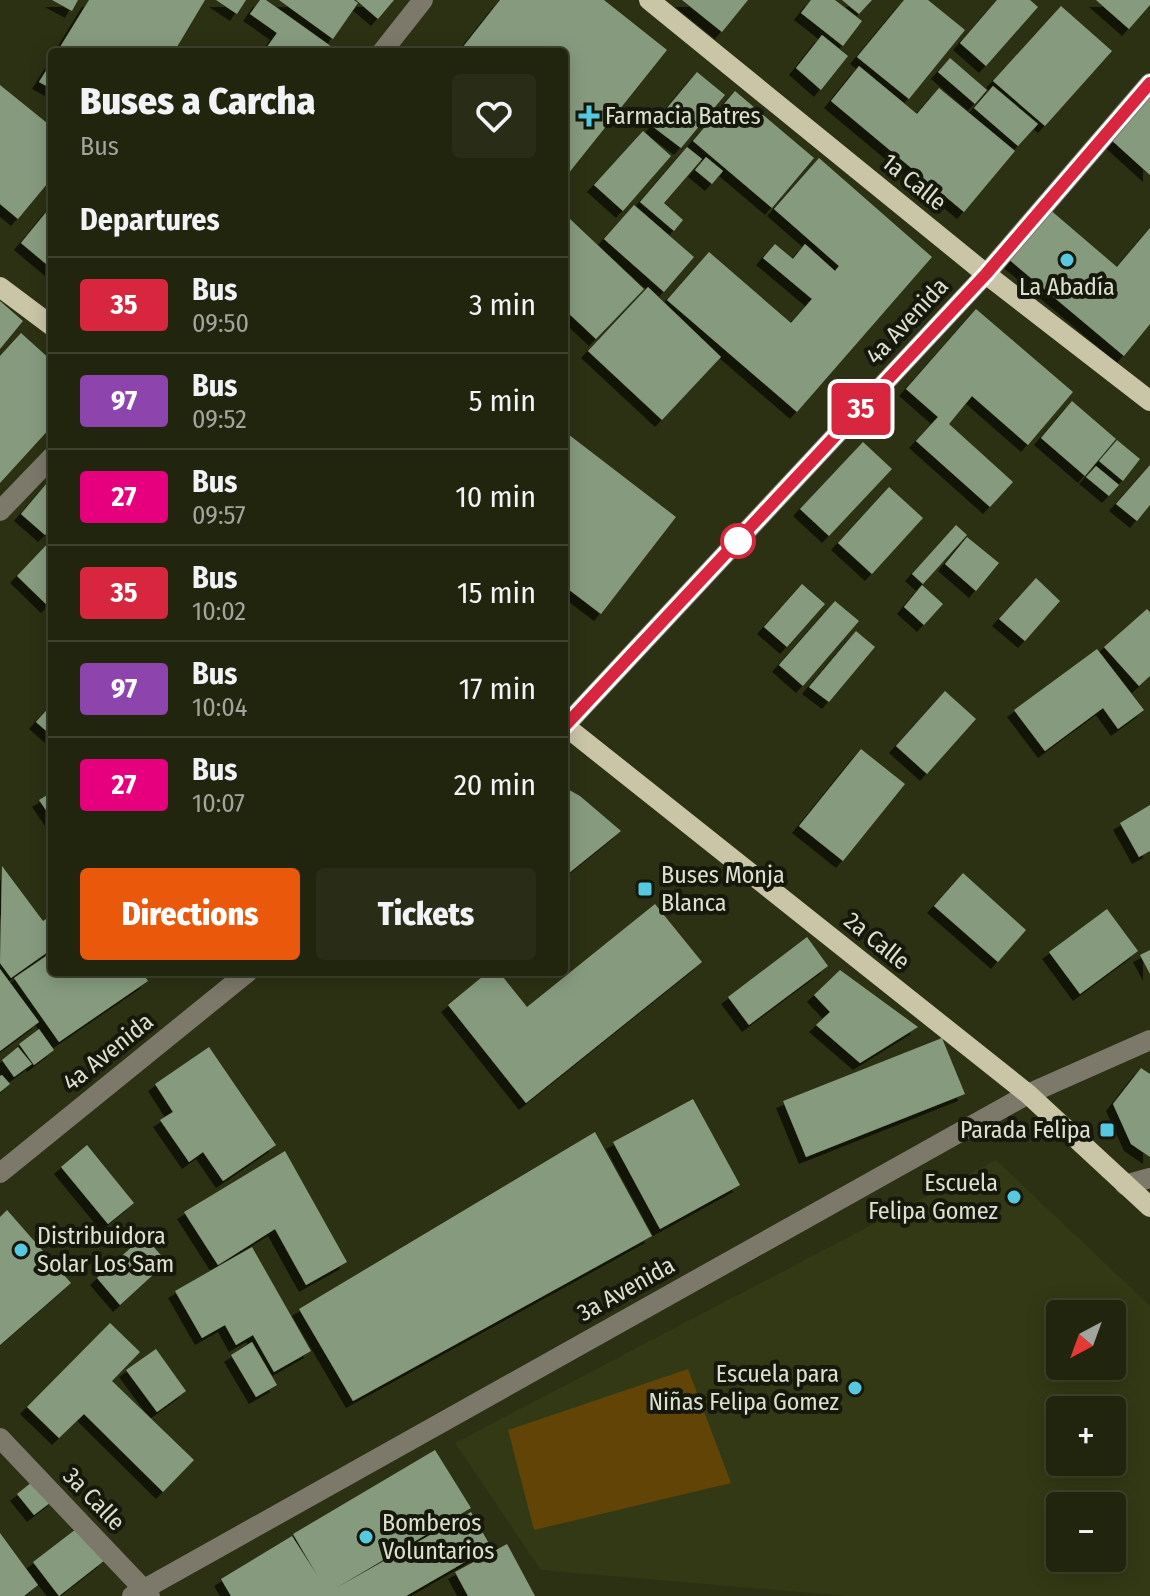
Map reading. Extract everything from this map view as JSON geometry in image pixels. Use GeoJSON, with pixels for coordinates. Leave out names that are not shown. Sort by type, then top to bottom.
{"type":"FeatureCollection","features":[{"type":"Feature","properties":{"kind":"main road","name":"1a Calle"},"geometry":{"type":"LineString","coordinates":[[649,0],[986,274],[1150,401]]}},
{"type":"Feature","properties":{"kind":"main road"},"geometry":{"type":"LineString","coordinates":[[0,287],[48,323]]}},
{"type":"Feature","properties":{"kind":"main road","name":"2a Calle"},"geometry":{"type":"LineString","coordinates":[[568,729],[1028,1094],[1150,1207]]}},
{"type":"Feature","properties":{"kind":"street"},"geometry":{"type":"LineString","coordinates":[[385,48],[423,0]]}},
{"type":"Feature","properties":{"kind":"street","name":"4a Avenida"},"geometry":{"type":"LineString","coordinates":[[568,722],[986,274],[1150,83]]}},
{"type":"Feature","properties":{"kind":"street"},"geometry":{"type":"LineString","coordinates":[[0,511],[48,461]]}},
{"type":"Feature","properties":{"kind":"street","name":"4a Avenida"},"geometry":{"type":"LineString","coordinates":[[0,1173],[243,976]]}},
{"type":"Feature","properties":{"kind":"street","name":"3a Avenida"},"geometry":{"type":"LineString","coordinates":[[142,1594],[1028,1094],[1150,1040]]}},
{"type":"Feature","properties":{"kind":"street"},"geometry":{"type":"LineString","coordinates":[[1125,1185],[1150,1178]]}},
{"type":"Feature","properties":{"kind":"street","name":"3a Calle"},"geometry":{"type":"LineString","coordinates":[[0,1438],[142,1594]]}},
{"type":"Feature","properties":{"kind":"shaded area","name":"Escuela para Niñas Felipa Gomez"},"geometry":{"type":"Polygon","coordinates":[[[996,1160],[1150,1306],[1150,1596],[848,1596],[541,1570],[455,1443],[996,1160]]]}},
{"type":"Feature","properties":{"kind":"shaded area"},"geometry":{"type":"Polygon","coordinates":[[[688,1369],[731,1483],[534,1530],[508,1430],[688,1369]]]}},
{"type":"Feature","properties":{"kind":"building"},"geometry":{"type":"Polygon","coordinates":[[[52,0],[78,0],[72,11],[52,0]]]}},
{"type":"Feature","properties":{"kind":"building"},"geometry":{"type":"Polygon","coordinates":[[[89,0],[205,0],[176,48],[59,48],[89,0]]]}},
{"type":"Feature","properties":{"kind":"building"},"geometry":{"type":"Polygon","coordinates":[[[216,0],[246,0],[237,14],[216,0]]]}},
{"type":"Feature","properties":{"kind":"building"},"geometry":{"type":"Polygon","coordinates":[[[260,0],[266,0],[333,48],[268,48],[277,33],[250,14],[260,0]]]}},
{"type":"Feature","properties":{"kind":"building"},"geometry":{"type":"Polygon","coordinates":[[[279,0],[354,0],[358,3],[333,39],[279,0]]]}},
{"type":"Feature","properties":{"kind":"building"},"geometry":{"type":"Polygon","coordinates":[[[356,0],[394,0],[378,19],[356,0]]]}},
{"type":"Feature","properties":{"kind":"building","name":"Farmacia Batres"},"geometry":{"type":"Polygon","coordinates":[[[500,0],[604,0],[667,50],[568,174],[568,48],[462,48],[500,0]]]}},
{"type":"Feature","properties":{"kind":"building"},"geometry":{"type":"Polygon","coordinates":[[[682,0],[748,0],[722,32],[682,0]]]}},
{"type":"Feature","properties":{"kind":"building"},"geometry":{"type":"Polygon","coordinates":[[[811,0],[835,0],[862,21],[843,46],[801,13],[811,0]]]}},
{"type":"Feature","properties":{"kind":"building"},"geometry":{"type":"Polygon","coordinates":[[[842,0],[872,0],[859,14],[842,0]]]}},
{"type":"Feature","properties":{"kind":"building"},"geometry":{"type":"Polygon","coordinates":[[[904,0],[928,0],[965,30],[909,99],[857,57],[904,0]]]}},
{"type":"Feature","properties":{"kind":"building"},"geometry":{"type":"Polygon","coordinates":[[[997,0],[1030,0],[1038,7],[986,66],[960,43],[997,0]]]}},
{"type":"Feature","properties":{"kind":"building"},"geometry":{"type":"Polygon","coordinates":[[[1096,0],[1150,0],[1150,5],[1129,29],[1096,0]]]}},
{"type":"Feature","properties":{"kind":"building"},"geometry":{"type":"Polygon","coordinates":[[[1061,6],[1112,51],[1045,126],[993,81],[1061,6]]]}},
{"type":"Feature","properties":{"kind":"building"},"geometry":{"type":"Polygon","coordinates":[[[822,35],[848,56],[821,90],[796,68],[822,35]]]}},
{"type":"Feature","properties":{"kind":"building"},"geometry":{"type":"Polygon","coordinates":[[[950,58],[987,90],[975,104],[938,72],[950,58]]]}},
{"type":"Feature","properties":{"kind":"building"},"geometry":{"type":"Polygon","coordinates":[[[859,66],[917,114],[939,88],[1015,151],[964,212],[831,101],[859,66]]]}},
{"type":"Feature","properties":{"kind":"building"},"geometry":{"type":"Polygon","coordinates":[[[48,67],[48,87],[39,82],[48,67]]]}},
{"type":"Feature","properties":{"kind":"building"},"geometry":{"type":"Polygon","coordinates":[[[697,72],[725,95],[681,148],[652,126],[697,72]]]}},
{"type":"Feature","properties":{"kind":"building"},"geometry":{"type":"Polygon","coordinates":[[[0,85],[48,124],[48,183],[18,219],[0,204],[0,85]]]}},
{"type":"Feature","properties":{"kind":"building"},"geometry":{"type":"Polygon","coordinates":[[[993,86],[1038,124],[1018,146],[974,108],[993,86]]]}},
{"type":"Feature","properties":{"kind":"building"},"geometry":{"type":"Polygon","coordinates":[[[1150,89],[1150,175],[1108,137],[1150,89]]]}},
{"type":"Feature","properties":{"kind":"building"},"geometry":{"type":"Polygon","coordinates":[[[735,91],[814,158],[772,208],[693,141],[735,91]]]}},
{"type":"Feature","properties":{"kind":"building"},"geometry":{"type":"Polygon","coordinates":[[[643,131],[671,156],[623,211],[594,185],[643,131]]]}},
{"type":"Feature","properties":{"kind":"building"},"geometry":{"type":"Polygon","coordinates":[[[687,147],[702,159],[664,203],[683,220],[674,231],[640,202],[687,147]]]}},
{"type":"Feature","properties":{"kind":"building"},"geometry":{"type":"Polygon","coordinates":[[[706,157],[723,171],[712,184],[695,170],[706,157]]]}},
{"type":"Feature","properties":{"kind":"building"},"geometry":{"type":"Polygon","coordinates":[[[819,158],[932,257],[797,412],[667,300],[709,252],[791,323],[812,299],[763,258],[775,244],[793,259],[805,244],[835,271],[839,266],[774,209],[819,158]]]}},
{"type":"Feature","properties":{"kind":"building"},"geometry":{"type":"Polygon","coordinates":[[[634,205],[694,257],[664,292],[604,239],[634,205]]]}},
{"type":"Feature","properties":{"kind":"building"},"geometry":{"type":"Polygon","coordinates":[[[1048,208],[1117,267],[1150,228],[1150,324],[1124,356],[1006,257],[1048,208]]]}},
{"type":"Feature","properties":{"kind":"building"},"geometry":{"type":"Polygon","coordinates":[[[48,210],[48,266],[21,243],[48,210]]]}},
{"type":"Feature","properties":{"kind":"building"},"geometry":{"type":"Polygon","coordinates":[[[568,219],[644,289],[596,339],[568,313],[568,219]]]}},
{"type":"Feature","properties":{"kind":"building"},"geometry":{"type":"Polygon","coordinates":[[[648,287],[721,357],[662,420],[588,351],[648,287]]]}},
{"type":"Feature","properties":{"kind":"building"},"geometry":{"type":"Polygon","coordinates":[[[0,301],[23,321],[0,349],[0,301]]]}},
{"type":"Feature","properties":{"kind":"building"},"geometry":{"type":"Polygon","coordinates":[[[976,309],[1073,392],[1028,445],[972,396],[949,424],[1013,482],[990,507],[916,441],[938,417],[906,389],[976,309]]]}},
{"type":"Feature","properties":{"kind":"building"},"geometry":{"type":"Polygon","coordinates":[[[21,333],[48,357],[48,430],[0,483],[0,356],[21,333]]]}},
{"type":"Feature","properties":{"kind":"building"},"geometry":{"type":"Polygon","coordinates":[[[1072,401],[1116,439],[1085,476],[1041,438],[1072,401]]]}},
{"type":"Feature","properties":{"kind":"building"},"geometry":{"type":"Polygon","coordinates":[[[568,434],[676,517],[601,614],[568,589],[568,434]]]}},
{"type":"Feature","properties":{"kind":"building"},"geometry":{"type":"Polygon","coordinates":[[[1117,440],[1140,459],[1123,481],[1099,461],[1117,440]]]}},
{"type":"Feature","properties":{"kind":"building"},"geometry":{"type":"Polygon","coordinates":[[[863,442],[892,469],[829,536],[800,509],[863,442]]]}},
{"type":"Feature","properties":{"kind":"building"},"geometry":{"type":"Polygon","coordinates":[[[1150,465],[1150,505],[1137,521],[1116,504],[1150,465]]]}},
{"type":"Feature","properties":{"kind":"building"},"geometry":{"type":"Polygon","coordinates":[[[1096,466],[1119,485],[1109,496],[1086,477],[1096,466]]]}},
{"type":"Feature","properties":{"kind":"building"},"geometry":{"type":"Polygon","coordinates":[[[48,484],[48,532],[45,535],[21,514],[48,484]]]}},
{"type":"Feature","properties":{"kind":"building"},"geometry":{"type":"Polygon","coordinates":[[[889,487],[923,518],[872,574],[838,543],[889,487]]]}},
{"type":"Feature","properties":{"kind":"building"},"geometry":{"type":"Polygon","coordinates":[[[956,525],[967,535],[923,584],[912,574],[956,525]]]}},
{"type":"Feature","properties":{"kind":"building"},"geometry":{"type":"Polygon","coordinates":[[[967,537],[999,563],[976,591],[945,564],[967,537]]]}},
{"type":"Feature","properties":{"kind":"building"},"geometry":{"type":"Polygon","coordinates":[[[48,543],[48,606],[17,576],[48,543]]]}},
{"type":"Feature","properties":{"kind":"building"},"geometry":{"type":"Polygon","coordinates":[[[1036,578],[1060,601],[1025,641],[999,619],[1036,578]]]}},
{"type":"Feature","properties":{"kind":"building"},"geometry":{"type":"Polygon","coordinates":[[[802,584],[825,604],[787,647],[764,627],[802,584]]]}},
{"type":"Feature","properties":{"kind":"building"},"geometry":{"type":"Polygon","coordinates":[[[922,585],[943,604],[924,625],[904,607],[922,585]]]}},
{"type":"Feature","properties":{"kind":"building"},"geometry":{"type":"Polygon","coordinates":[[[835,601],[859,621],[803,686],[779,665],[835,601]]]}},
{"type":"Feature","properties":{"kind":"building"},"geometry":{"type":"Polygon","coordinates":[[[1147,609],[1150,612],[1150,676],[1139,686],[1104,647],[1147,609]]]}},
{"type":"Feature","properties":{"kind":"building"},"geometry":{"type":"Polygon","coordinates":[[[856,631],[875,647],[829,702],[809,687],[856,631]]]}},
{"type":"Feature","properties":{"kind":"building"},"geometry":{"type":"Polygon","coordinates":[[[1097,649],[1144,710],[1118,729],[1103,708],[1045,751],[1014,710],[1097,649]]]}},
{"type":"Feature","properties":{"kind":"building"},"geometry":{"type":"Polygon","coordinates":[[[945,691],[976,719],[927,774],[896,746],[945,691]]]}},
{"type":"Feature","properties":{"kind":"building"},"geometry":{"type":"Polygon","coordinates":[[[48,708],[48,732],[36,722],[48,708]]]}},
{"type":"Feature","properties":{"kind":"building"},"geometry":{"type":"Polygon","coordinates":[[[861,749],[905,784],[843,861],[799,826],[861,749]]]}},
{"type":"Feature","properties":{"kind":"building"},"geometry":{"type":"Polygon","coordinates":[[[568,789],[621,831],[568,874],[568,789]]]}},
{"type":"Feature","properties":{"kind":"building"},"geometry":{"type":"Polygon","coordinates":[[[48,794],[48,813],[39,800],[48,794]]]}},
{"type":"Feature","properties":{"kind":"building"},"geometry":{"type":"Polygon","coordinates":[[[1150,805],[1150,851],[1139,857],[1120,823],[1150,805]]]}},
{"type":"Feature","properties":{"kind":"building"},"geometry":{"type":"Polygon","coordinates":[[[2,866],[43,921],[48,918],[48,952],[11,978],[0,963],[2,866]]]}},
{"type":"Feature","properties":{"kind":"building"},"geometry":{"type":"Polygon","coordinates":[[[963,873],[1026,930],[998,962],[934,906],[963,873]]]}},
{"type":"Feature","properties":{"kind":"building"},"geometry":{"type":"Polygon","coordinates":[[[655,904],[702,962],[526,1103],[448,1005],[483,976],[502,976],[527,1007],[655,904]]]}},
{"type":"Feature","properties":{"kind":"building"},"geometry":{"type":"Polygon","coordinates":[[[1107,909],[1138,951],[1080,994],[1049,952],[1107,909]]]}},
{"type":"Feature","properties":{"kind":"building"},"geometry":{"type":"Polygon","coordinates":[[[807,937],[828,966],[749,1025],[728,997],[807,937]]]}},
{"type":"Feature","properties":{"kind":"building"},"geometry":{"type":"Polygon","coordinates":[[[1150,950],[1150,974],[1140,955],[1150,950]]]}},
{"type":"Feature","properties":{"kind":"building"},"geometry":{"type":"Polygon","coordinates":[[[48,955],[48,976],[145,976],[148,981],[59,1042],[14,978],[48,955]]]}},
{"type":"Feature","properties":{"kind":"building"},"geometry":{"type":"Polygon","coordinates":[[[0,969],[39,1022],[0,1051],[0,969]]]}},
{"type":"Feature","properties":{"kind":"building"},"geometry":{"type":"Polygon","coordinates":[[[840,970],[918,1027],[860,1063],[816,1025],[830,1012],[814,995],[840,970]]]}},
{"type":"Feature","properties":{"kind":"building"},"geometry":{"type":"Polygon","coordinates":[[[39,1029],[54,1050],[34,1065],[19,1044],[39,1029]]]}},
{"type":"Feature","properties":{"kind":"building"},"geometry":{"type":"Polygon","coordinates":[[[942,1038],[965,1094],[806,1157],[783,1101],[942,1038]]]}},
{"type":"Feature","properties":{"kind":"building"},"geometry":{"type":"Polygon","coordinates":[[[18,1047],[32,1064],[14,1077],[2,1060],[18,1047]]]}},
{"type":"Feature","properties":{"kind":"building"},"geometry":{"type":"Polygon","coordinates":[[[209,1047],[276,1145],[223,1181],[203,1152],[189,1162],[160,1120],[173,1112],[155,1084],[209,1047]]]}},
{"type":"Feature","properties":{"kind":"building"},"geometry":{"type":"Polygon","coordinates":[[[1141,1068],[1150,1074],[1150,1157],[1131,1144],[1113,1104],[1141,1068]]]}},
{"type":"Feature","properties":{"kind":"building"},"geometry":{"type":"Polygon","coordinates":[[[0,1076],[10,1084],[0,1092],[0,1076]]]}},
{"type":"Feature","properties":{"kind":"building"},"geometry":{"type":"Polygon","coordinates":[[[693,1099],[740,1185],[660,1229],[613,1142],[693,1099]]]}},
{"type":"Feature","properties":{"kind":"building"},"geometry":{"type":"Polygon","coordinates":[[[595,1132],[652,1236],[353,1401],[299,1309],[595,1132]]]}},
{"type":"Feature","properties":{"kind":"building"},"geometry":{"type":"Polygon","coordinates":[[[87,1145],[134,1203],[108,1224],[61,1167],[87,1145]]]}},
{"type":"Feature","properties":{"kind":"building"},"geometry":{"type":"Polygon","coordinates":[[[285,1151],[347,1262],[306,1285],[275,1229],[218,1265],[184,1212],[285,1151]]]}},
{"type":"Feature","properties":{"kind":"building","name":"Distribuidora Solar Los Sam"},"geometry":{"type":"Polygon","coordinates":[[[7,1210],[71,1283],[0,1345],[0,1217],[7,1210]]]}},
{"type":"Feature","properties":{"kind":"building"},"geometry":{"type":"Polygon","coordinates":[[[144,1236],[167,1262],[120,1305],[97,1278],[144,1236]]]}},
{"type":"Feature","properties":{"kind":"building"},"geometry":{"type":"Polygon","coordinates":[[[252,1247],[311,1351],[274,1372],[253,1335],[236,1345],[225,1325],[202,1338],[175,1291],[252,1247]]]}},
{"type":"Feature","properties":{"kind":"building"},"geometry":{"type":"Polygon","coordinates":[[[110,1323],[140,1352],[112,1381],[194,1460],[163,1492],[84,1414],[59,1438],[27,1407],[110,1323]]]}},
{"type":"Feature","properties":{"kind":"building"},"geometry":{"type":"Polygon","coordinates":[[[252,1342],[277,1385],[256,1397],[231,1355],[252,1342]]]}},
{"type":"Feature","properties":{"kind":"building"},"geometry":{"type":"Polygon","coordinates":[[[156,1349],[186,1391],[157,1412],[126,1370],[156,1349]]]}},
{"type":"Feature","properties":{"kind":"building"},"geometry":{"type":"Polygon","coordinates":[[[435,1450],[471,1508],[336,1588],[471,1512],[491,1547],[406,1596],[231,1596],[221,1579],[292,1536],[317,1575],[293,1534],[435,1450]]]}},
{"type":"Feature","properties":{"kind":"building"},"geometry":{"type":"Polygon","coordinates":[[[37,1478],[55,1499],[34,1515],[17,1494],[37,1478]]]}},
{"type":"Feature","properties":{"kind":"building"},"geometry":{"type":"Polygon","coordinates":[[[80,1526],[105,1560],[59,1596],[33,1562],[80,1526]]]}},
{"type":"Feature","properties":{"kind":"building"},"geometry":{"type":"Polygon","coordinates":[[[0,1533],[38,1585],[24,1596],[0,1596],[0,1533]]]}},
{"type":"Feature","properties":{"kind":"building"},"geometry":{"type":"Polygon","coordinates":[[[507,1544],[535,1596],[468,1596],[455,1572],[507,1544]]]}},
{"type":"Feature","properties":{"kind":"bus line","name":"35"},"geometry":{"type":"LineString","coordinates":[[568,723],[986,274],[1150,83]]}},
{"type":"Feature","properties":{"kind":"place","name":"Farmacia Batres"},"geometry":{"type":"Point","coordinates":[589,116]}},
{"type":"Feature","properties":{"kind":"place","name":"La Abadía"},"geometry":{"type":"Point","coordinates":[1067,260]}},
{"type":"Feature","properties":{"kind":"place","name":"Buses Monja Blanca"},"geometry":{"type":"Point","coordinates":[645,889]}},
{"type":"Feature","properties":{"kind":"place","name":"Parada Felipa"},"geometry":{"type":"Point","coordinates":[1107,1130]}},
{"type":"Feature","properties":{"kind":"place","name":"Escuela Felipa Gomez"},"geometry":{"type":"Point","coordinates":[1014,1197]}},
{"type":"Feature","properties":{"kind":"place","name":"Distribuidora Solar Los Sam"},"geometry":{"type":"Point","coordinates":[21,1250]}},
{"type":"Feature","properties":{"kind":"place","name":"Escuela para Niñas Felipa Gomez"},"geometry":{"type":"Point","coordinates":[855,1388]}},
{"type":"Feature","properties":{"kind":"place","name":"Bomberos Voluntarios"},"geometry":{"type":"Point","coordinates":[366,1537]}}]}
